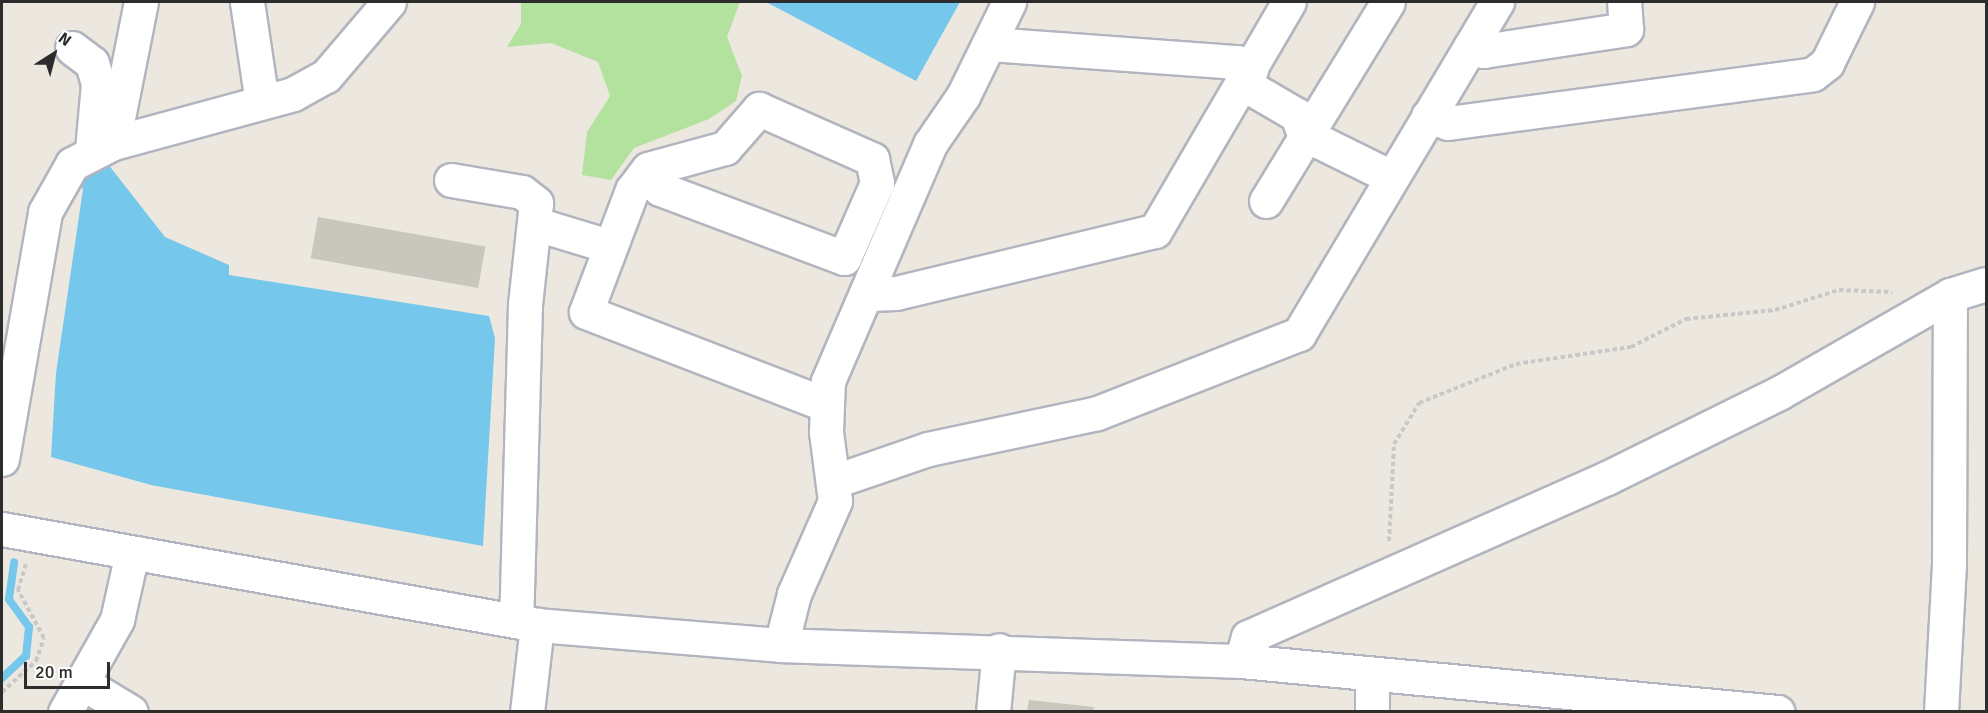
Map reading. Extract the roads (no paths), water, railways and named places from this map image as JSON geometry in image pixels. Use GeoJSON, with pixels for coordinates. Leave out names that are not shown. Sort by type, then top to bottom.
{"type":"FeatureCollection","features":[{"type":"Feature","properties":{"kind":"street"},"geometry":{"type":"LineString","coordinates":[[103,146],[141,2]]}},
{"type":"Feature","properties":{"kind":"street"},"geometry":{"type":"LineString","coordinates":[[247,2],[262,102]]}},
{"type":"Feature","properties":{"kind":"street"},"geometry":{"type":"LineString","coordinates":[[2,459],[45,212],[72,164],[103,146],[293,94],[326,76],[389,2]]}},
{"type":"Feature","properties":{"kind":"street"},"geometry":{"type":"LineString","coordinates":[[781,645],[794,594],[835,501],[835,481],[824,404],[828,381],[868,294],[930,144],[990,44],[1009,2]]}},
{"type":"Feature","properties":{"kind":"street"},"geometry":{"type":"LineString","coordinates":[[868,294],[896,293],[1155,231],[1289,2]]}},
{"type":"Feature","properties":{"kind":"street"},"geometry":{"type":"LineString","coordinates":[[1266,201],[1304,134],[1388,2]]}},
{"type":"Feature","properties":{"kind":"street"},"geometry":{"type":"LineString","coordinates":[[835,481],[928,449],[1097,413],[1299,334],[1497,2]]}},
{"type":"Feature","properties":{"kind":"street"},"geometry":{"type":"LineString","coordinates":[[1470,47],[1483,51],[1626,29],[1624,2]]}},
{"type":"Feature","properties":{"kind":"street"},"geometry":{"type":"LineString","coordinates":[[1428,116],[1448,123],[1813,74],[1827,63],[1857,2]]}},
{"type":"Feature","properties":{"kind":"street"},"geometry":{"type":"LineString","coordinates":[[990,44],[1237,62],[1246,76],[1297,115],[1304,134],[1391,177]]}},
{"type":"Feature","properties":{"kind":"street"},"geometry":{"type":"LineString","coordinates":[[72,48],[92,63],[98,84],[103,146]]}},
{"type":"Feature","properties":{"kind":"street"},"geometry":{"type":"LineString","coordinates":[[648,169],[660,189],[844,258],[877,183],[872,159],[759,109],[725,148],[648,169],[632,190],[586,312],[824,404]]}},
{"type":"Feature","properties":{"kind":"street"},"geometry":{"type":"LineString","coordinates":[[451,180],[522,192],[536,203],[536,224],[525,305],[527,711]]}},
{"type":"Feature","properties":{"kind":"street"},"geometry":{"type":"LineString","coordinates":[[536,224],[609,246]]}},
{"type":"Feature","properties":{"kind":"street"},"geometry":{"type":"LineString","coordinates":[[1240,661],[1248,637],[1389,575],[1769,398],[1950,295],[1986,284]]}},
{"type":"Feature","properties":{"kind":"street"},"geometry":{"type":"LineString","coordinates":[[1941,711],[1949,564],[1950,295]]}},
{"type":"Feature","properties":{"kind":"street"},"geometry":{"type":"LineString","coordinates":[[2,529],[527,623],[781,645],[999,650],[1240,661],[1762,711]]}},
{"type":"Feature","properties":{"kind":"street"},"geometry":{"type":"LineString","coordinates":[[65,711],[117,620],[132,553]]}},
{"type":"Feature","properties":{"kind":"street"},"geometry":{"type":"LineString","coordinates":[[993,711],[999,650]]}},
{"type":"Feature","properties":{"kind":"street"},"geometry":{"type":"LineString","coordinates":[[1372,674],[1372,711]]}},
{"type":"Feature","properties":{"kind":"street"},"geometry":{"type":"LineString","coordinates":[[81,682],[131,711]]}},
{"type":"Feature","properties":{"kind":"water"},"geometry":{"type":"Polygon","coordinates":[[[766,2],[960,2],[916,81],[766,2]]]}},
{"type":"Feature","properties":{"kind":"water"},"geometry":{"type":"Polygon","coordinates":[[[104,159],[165,237],[229,265],[229,275],[489,316],[495,338],[483,546],[151,485],[51,457],[56,373],[83,189],[73,180],[104,159]]]}},
{"type":"Feature","properties":{"kind":"waterway"},"geometry":{"type":"LineString","coordinates":[[2,678],[26,656],[29,627],[9,599],[14,562]]}}]}
